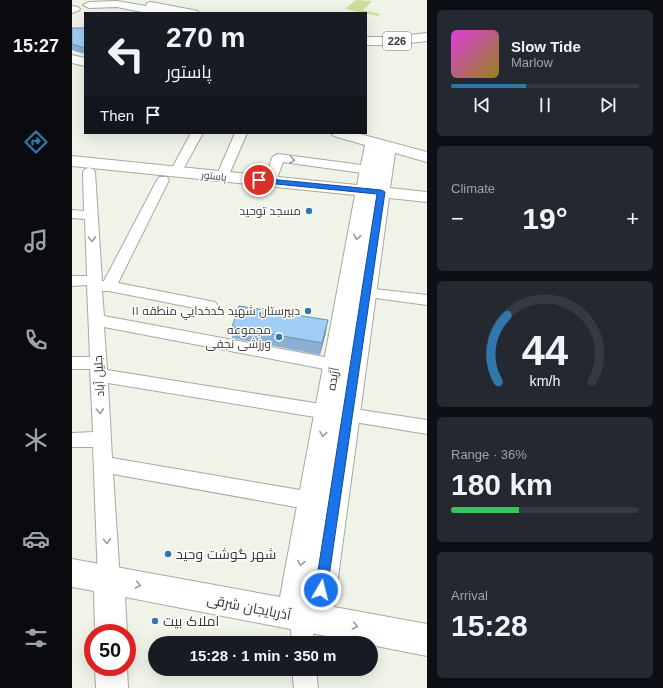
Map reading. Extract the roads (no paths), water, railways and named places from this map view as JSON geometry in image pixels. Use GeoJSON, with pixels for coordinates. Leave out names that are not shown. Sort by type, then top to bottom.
{"type":"FeatureCollection","features":[{"type":"Feature","properties":{"kind":"main road"},"geometry":{"type":"LineString","coordinates":[[123,0],[188,12]]}},
{"type":"Feature","properties":{"kind":"main road"},"geometry":{"type":"LineString","coordinates":[[73,9],[93,2],[117,4],[160,12]]}},
{"type":"Feature","properties":{"kind":"main road","name":"226"},"geometry":{"type":"LineString","coordinates":[[367,42],[427,37]]}},
{"type":"Feature","properties":{"kind":"main road","name":"226"},"geometry":{"type":"LineString","coordinates":[[367,48],[395,48],[427,44]]}},
{"type":"Feature","properties":{"kind":"main road"},"geometry":{"type":"LineString","coordinates":[[72,59],[84,62]]}},
{"type":"Feature","properties":{"kind":"main road"},"geometry":{"type":"LineString","coordinates":[[342,134],[427,158]]}},
{"type":"Feature","properties":{"kind":"main road","name":"آژیده"},"geometry":{"type":"LineString","coordinates":[[303,623],[337,414],[335,365],[362,195],[369,170],[381,145]]}},
{"type":"Feature","properties":{"kind":"main road","name":"آژیده"},"geometry":{"type":"LineString","coordinates":[[303,623],[312,501],[337,414],[366,293],[362,195],[381,145]]}},
{"type":"Feature","properties":{"kind":"main road","name":"پاستور"},"geometry":{"type":"LineString","coordinates":[[72,161],[170,176]]}},
{"type":"Feature","properties":{"kind":"main road","name":"پاستور"},"geometry":{"type":"LineString","coordinates":[[72,171],[170,176],[362,195],[427,197]]}},
{"type":"Feature","properties":{"kind":"main road","name":"پاستور"},"geometry":{"type":"LineString","coordinates":[[202,179],[222,176],[362,195],[427,206]]}},
{"type":"Feature","properties":{"kind":"main road","name":"آذربایجان شرقی"},"geometry":{"type":"LineString","coordinates":[[72,573],[303,623],[427,640]]}},
{"type":"Feature","properties":{"kind":"main road"},"geometry":{"type":"LineString","coordinates":[[109,580],[110,624]]}},
{"type":"Feature","properties":{"kind":"main road"},"geometry":{"type":"LineString","coordinates":[[111,676],[112,688]]}},
{"type":"Feature","properties":{"kind":"street"},"geometry":{"type":"LineString","coordinates":[[222,176],[241,134]]}},
{"type":"Feature","properties":{"kind":"street"},"geometry":{"type":"LineString","coordinates":[[99,284],[170,176],[198,138]]}},
{"type":"Feature","properties":{"kind":"street"},"geometry":{"type":"LineString","coordinates":[[271,182],[278,158],[369,170]]}},
{"type":"Feature","properties":{"kind":"street","name":"جلیل آباد"},"geometry":{"type":"LineString","coordinates":[[89,172],[91,215],[99,284],[96,320],[109,580]]}},
{"type":"Feature","properties":{"kind":"street"},"geometry":{"type":"LineString","coordinates":[[72,214],[91,215]]}},
{"type":"Feature","properties":{"kind":"street"},"geometry":{"type":"LineString","coordinates":[[72,281],[99,284],[210,306]]}},
{"type":"Feature","properties":{"kind":"street"},"geometry":{"type":"LineString","coordinates":[[366,293],[427,300]]}},
{"type":"Feature","properties":{"kind":"street"},"geometry":{"type":"LineString","coordinates":[[96,320],[335,365]]}},
{"type":"Feature","properties":{"kind":"street"},"geometry":{"type":"LineString","coordinates":[[72,363],[337,414],[427,427]]}},
{"type":"Feature","properties":{"kind":"street"},"geometry":{"type":"LineString","coordinates":[[72,440],[102,439]]}},
{"type":"Feature","properties":{"kind":"street"},"geometry":{"type":"LineString","coordinates":[[103,464],[312,501]]}},
{"type":"Feature","properties":{"kind":"street"},"geometry":{"type":"LineString","coordinates":[[305,676],[306,688]]}},
{"type":"Feature","properties":{"kind":"place","name":"مسجد توحید"},"geometry":{"type":"Point","coordinates":[309,211]}},
{"type":"Feature","properties":{"kind":"place","name":"دبيرستان شهيد كدخدايي منطقه ١١"},"geometry":{"type":"Point","coordinates":[308,311]}},
{"type":"Feature","properties":{"kind":"place","name":"مجموعه ورزشی نجفی"},"geometry":{"type":"Point","coordinates":[279,337]}},
{"type":"Feature","properties":{"kind":"place","name":"شهر گوشت وحید"},"geometry":{"type":"Point","coordinates":[168,554]}},
{"type":"Feature","properties":{"kind":"place","name":"املاک بیت"},"geometry":{"type":"Point","coordinates":[155,621]}}]}
